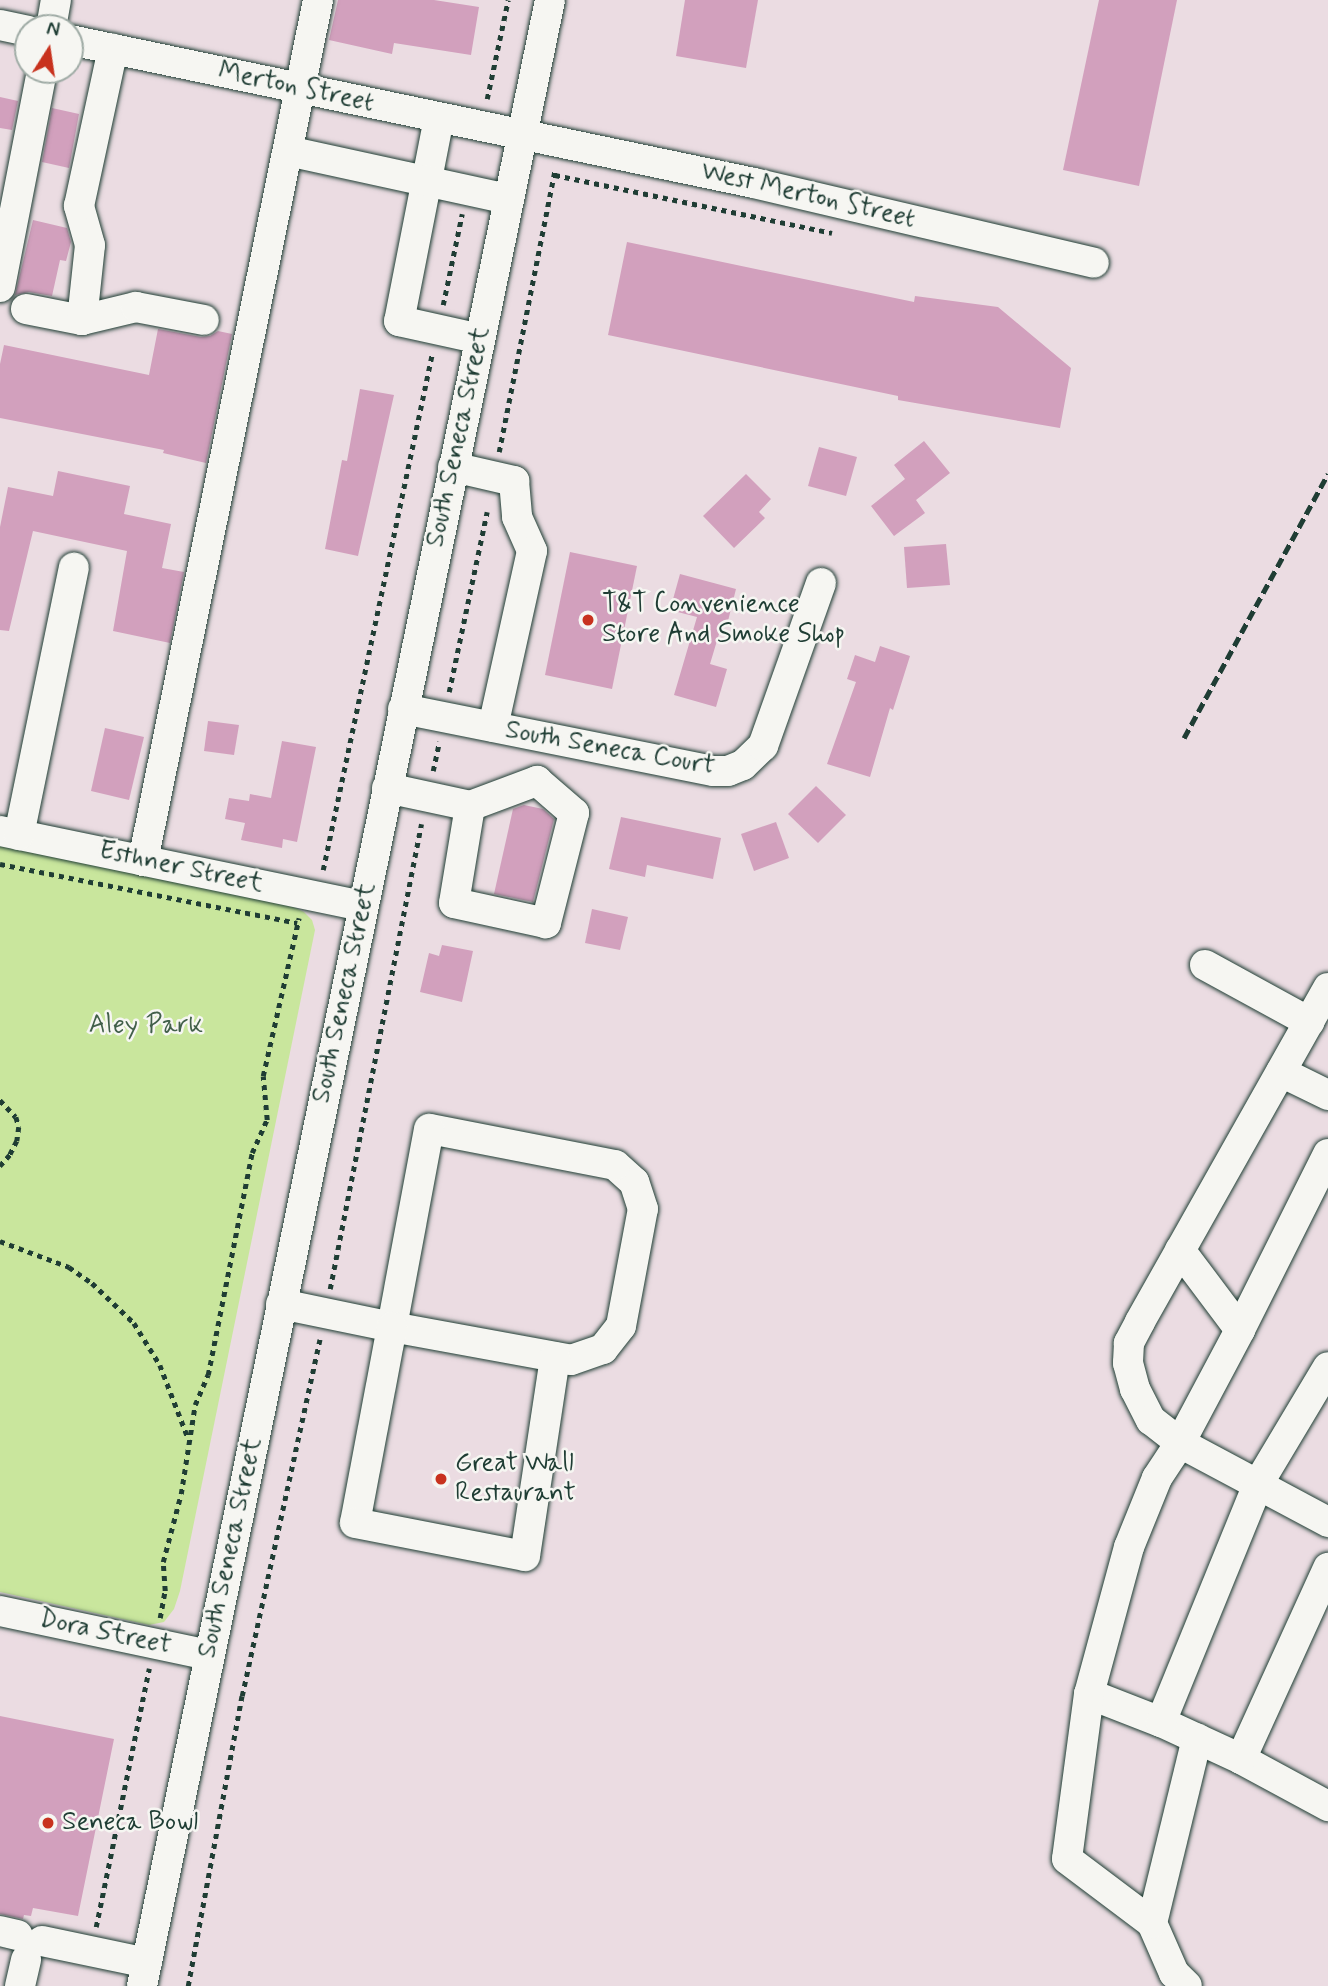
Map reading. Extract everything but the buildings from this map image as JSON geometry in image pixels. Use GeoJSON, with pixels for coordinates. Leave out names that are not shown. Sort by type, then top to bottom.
{"type":"FeatureCollection","features":[{"type":"Feature","properties":{"kind":"street"},"geometry":{"type":"LineString","coordinates":[[143,861],[318,0]]}},
{"type":"Feature","properties":{"kind":"street","name":"South Seneca Street"},"geometry":{"type":"LineString","coordinates":[[144,1975],[550,0]]}},
{"type":"Feature","properties":{"kind":"street","name":"Merton Street"},"geometry":{"type":"LineString","coordinates":[[84,43],[522,136]]}},
{"type":"Feature","properties":{"kind":"street"},"geometry":{"type":"LineString","coordinates":[[82,320],[90,245],[79,206],[113,50]]}},
{"type":"Feature","properties":{"kind":"street"},"geometry":{"type":"LineString","coordinates":[[0,287],[40,84]]}},
{"type":"Feature","properties":{"kind":"street"},"geometry":{"type":"LineString","coordinates":[[439,118],[399,321],[480,339]]}},
{"type":"Feature","properties":{"kind":"street","name":"West Merton Street"},"geometry":{"type":"LineString","coordinates":[[522,136],[754,183],[1094,263]]}},
{"type":"Feature","properties":{"kind":"street"},"geometry":{"type":"LineString","coordinates":[[288,150],[509,199]]}},
{"type":"Feature","properties":{"kind":"street"},"geometry":{"type":"LineString","coordinates":[[26,310],[82,320],[136,307],[204,320]]}},
{"type":"Feature","properties":{"kind":"street"},"geometry":{"type":"LineString","coordinates":[[453,467],[514,481],[517,517],[532,551],[493,727]]}},
{"type":"Feature","properties":{"kind":"street"},"geometry":{"type":"LineString","coordinates":[[9,833],[74,568]]}},
{"type":"Feature","properties":{"kind":"street","name":"South Seneca Court"},"geometry":{"type":"LineString","coordinates":[[403,709],[713,771],[743,765],[764,746],[821,583]]}},
{"type":"Feature","properties":{"kind":"street"},"geometry":{"type":"LineString","coordinates":[[537,781],[547,738]]}},
{"type":"Feature","properties":{"kind":"street"},"geometry":{"type":"LineString","coordinates":[[387,788],[470,806],[537,781]]}},
{"type":"Feature","properties":{"kind":"street"},"geometry":{"type":"LineString","coordinates":[[470,806],[454,903],[546,923],[574,813],[537,781]]}},
{"type":"Feature","properties":{"kind":"street","name":"Esthner Street"},"geometry":{"type":"LineString","coordinates":[[9,833],[363,906]]}},
{"type":"Feature","properties":{"kind":"street"},"geometry":{"type":"LineString","coordinates":[[1205,965],[1309,1022]]}},
{"type":"Feature","properties":{"kind":"street"},"geometry":{"type":"LineString","coordinates":[[1328,988],[1129,1343],[1128,1363],[1135,1390],[1151,1420],[1180,1443],[1328,1522]]}},
{"type":"Feature","properties":{"kind":"street"},"geometry":{"type":"LineString","coordinates":[[1281,1072],[1328,1095]]}},
{"type":"Feature","properties":{"kind":"street"},"geometry":{"type":"LineString","coordinates":[[281,1304],[391,1327],[555,1357],[571,1360],[603,1349],[621,1326],[643,1209],[634,1182],[615,1165],[429,1129],[391,1327],[355,1523],[525,1556],[555,1357]]}},
{"type":"Feature","properties":{"kind":"street"},"geometry":{"type":"LineString","coordinates":[[1187,1986],[1174,1973],[1152,1923],[1068,1859],[1089,1694],[1129,1547],[1157,1478],[1180,1443],[1240,1331],[1328,1154]]}},
{"type":"Feature","properties":{"kind":"street"},"geometry":{"type":"LineString","coordinates":[[1180,1250],[1240,1331]]}},
{"type":"Feature","properties":{"kind":"street"},"geometry":{"type":"LineString","coordinates":[[1161,1722],[1258,1484],[1328,1367]]}},
{"type":"Feature","properties":{"kind":"street"},"geometry":{"type":"LineString","coordinates":[[1241,1759],[1328,1568]]}},
{"type":"Feature","properties":{"kind":"street","name":"Dora Street"},"geometry":{"type":"LineString","coordinates":[[0,1611],[209,1654]]}},
{"type":"Feature","properties":{"kind":"street"},"geometry":{"type":"LineString","coordinates":[[1089,1694],[1161,1722],[1324,1794]]}},
{"type":"Feature","properties":{"kind":"street"},"geometry":{"type":"LineString","coordinates":[[1152,1923],[1197,1738]]}},
{"type":"Feature","properties":{"kind":"street"},"geometry":{"type":"LineString","coordinates":[[21,1951],[91,1951],[144,1975]]}},
{"type":"Feature","properties":{"kind":"path"},"geometry":{"type":"LineString","coordinates":[[481,127],[508,0]]}},
{"type":"Feature","properties":{"kind":"path"},"geometry":{"type":"LineString","coordinates":[[188,1986],[242,1696],[325,1312],[427,797],[495,476],[555,174],[556,143]]}},
{"type":"Feature","properties":{"kind":"path"},"geometry":{"type":"LineString","coordinates":[[555,174],[835,233]]}},
{"type":"Feature","properties":{"kind":"path"},"geometry":{"type":"LineString","coordinates":[[91,1951],[165,1591],[163,1562],[181,1494],[195,1405],[208,1375],[252,1153],[267,1121],[263,1076],[296,923],[325,867],[467,190]]}},
{"type":"Feature","properties":{"kind":"path"},"geometry":{"type":"LineString","coordinates":[[0,864],[296,923]]}},
{"type":"Feature","properties":{"kind":"path"},"geometry":{"type":"LineString","coordinates":[[0,1100],[16,1117],[19,1127],[17,1141],[0,1166]]}},
{"type":"Feature","properties":{"kind":"path"},"geometry":{"type":"LineString","coordinates":[[0,1241],[69,1267],[92,1283],[134,1324],[160,1365],[190,1443]]}},
{"type":"Feature","properties":{"kind":"green space","name":"Aley Park"},"geometry":{"type":"Polygon","coordinates":[[[0,846],[287,904],[304,912],[312,920],[315,930],[180,1591],[174,1609],[164,1622],[149,1625],[0,1592],[0,846]]]}},
{"type":"Feature","properties":{"kind":"railway"},"geometry":{"type":"LineString","coordinates":[[1184,738],[1328,474]]}},
{"type":"Feature","properties":{"kind":"place","name":"T&T Convenience Store And Smoke Shop"},"geometry":{"type":"Point","coordinates":[588,620]}},
{"type":"Feature","properties":{"kind":"place","name":"Great Wall Restaurant"},"geometry":{"type":"Point","coordinates":[441,1479]}},
{"type":"Feature","properties":{"kind":"place","name":"Seneca Bowl"},"geometry":{"type":"Point","coordinates":[48,1823]}}]}
